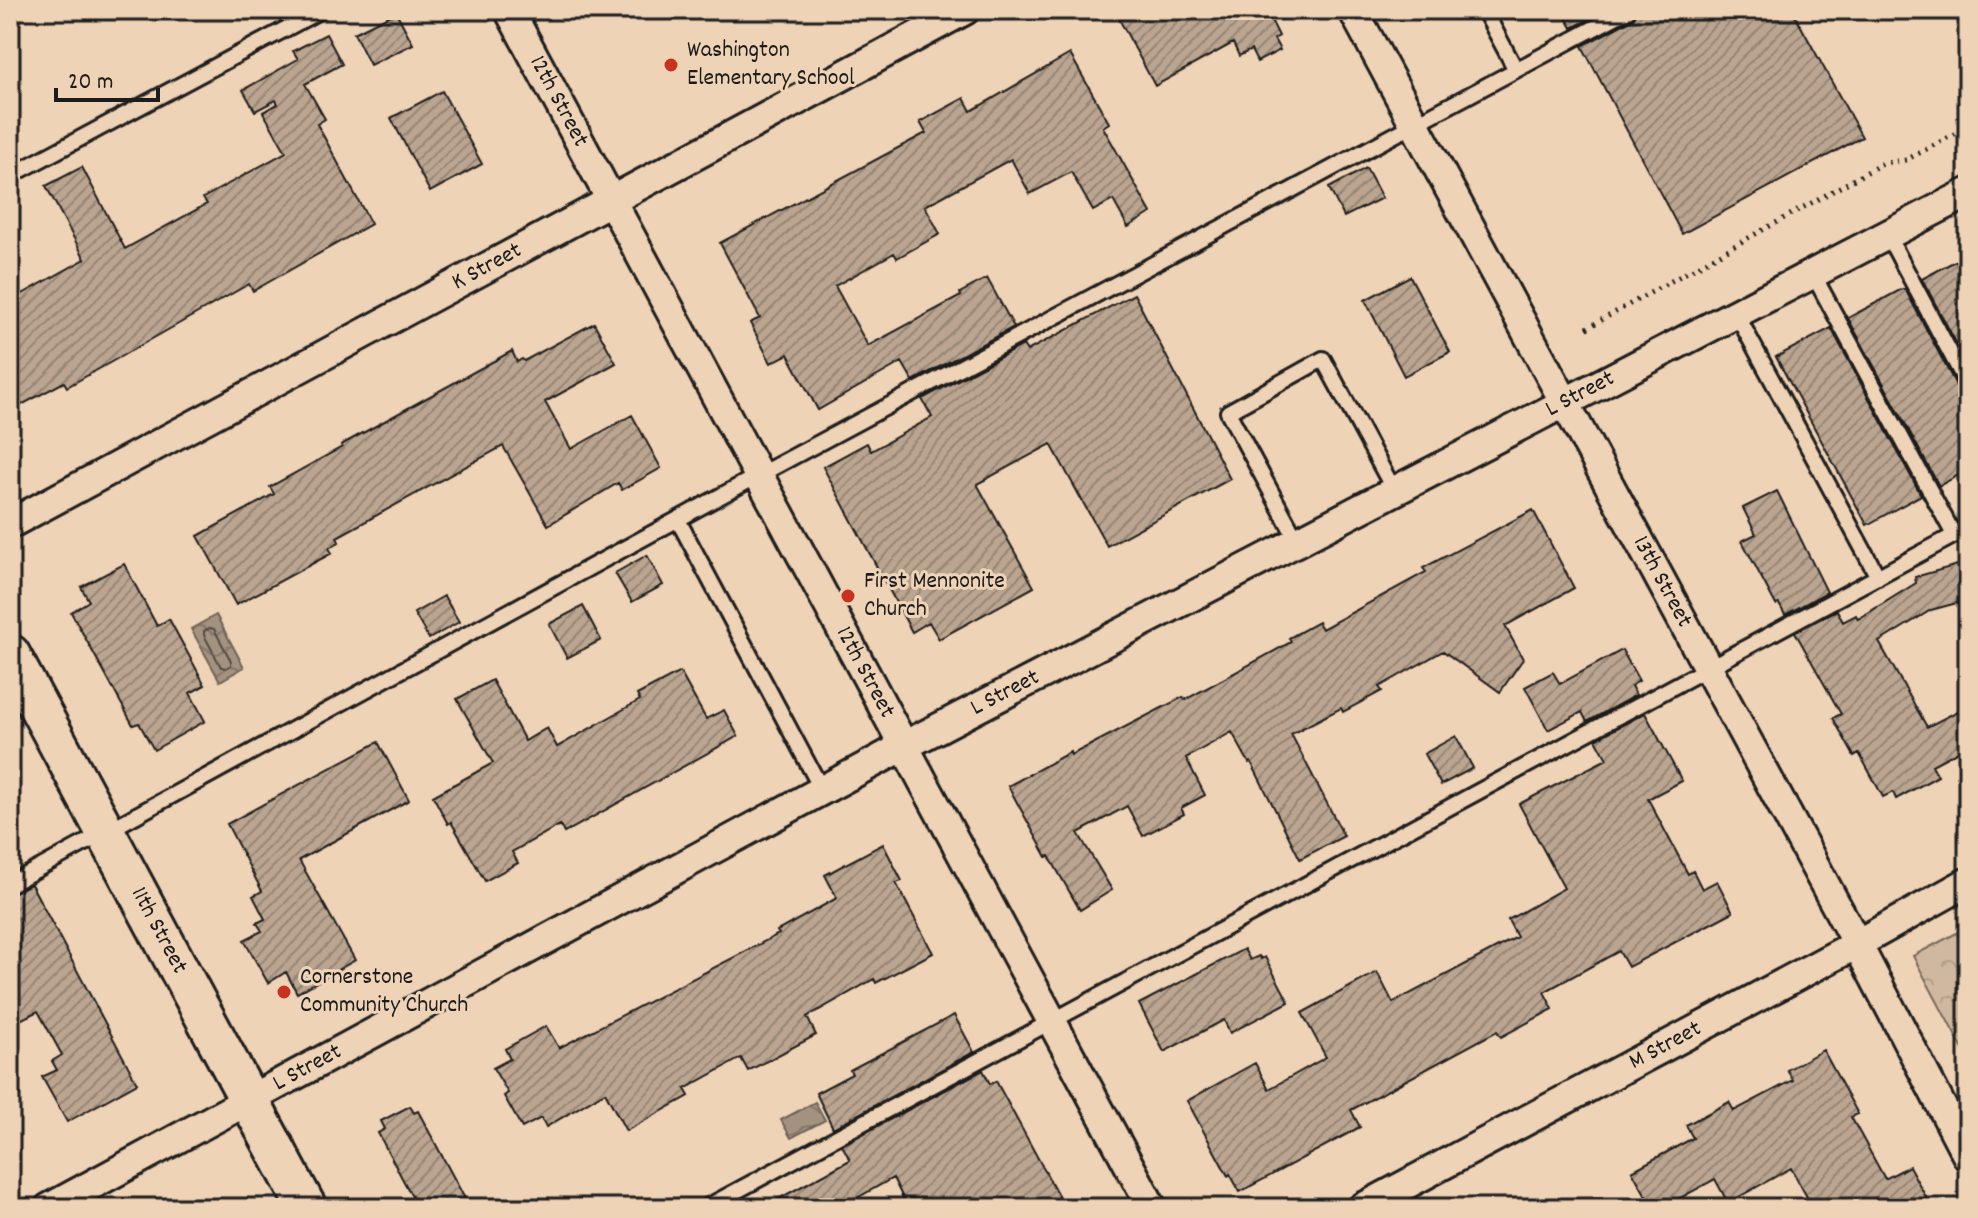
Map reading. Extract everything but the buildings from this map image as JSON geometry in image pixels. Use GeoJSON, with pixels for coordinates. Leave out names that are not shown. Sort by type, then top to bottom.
{"type":"FeatureCollection","features":[{"type":"Feature","properties":{"kind":"street","name":"12th Street"},"geometry":{"type":"LineString","coordinates":[[509,10],[1152,1208]]}},
{"type":"Feature","properties":{"kind":"street","name":"K Street"},"geometry":{"type":"LineString","coordinates":[[10,524],[965,10]]}},
{"type":"Feature","properties":{"kind":"street","name":"13th Street"},"geometry":{"type":"LineString","coordinates":[[1353,10],[1857,944],[1957,1116],[1968,1157]]}},
{"type":"Feature","properties":{"kind":"street","name":"L Street"},"geometry":{"type":"LineString","coordinates":[[49,1208],[904,746],[1813,274],[1966,198]]}},
{"type":"Feature","properties":{"kind":"street","name":"11th Street"},"geometry":{"type":"LineString","coordinates":[[10,654],[307,1208]]}},
{"type":"Feature","properties":{"kind":"street","name":"M Street"},"geometry":{"type":"LineString","coordinates":[[1362,1208],[1968,882]]}},
{"type":"Feature","properties":{"kind":"lane"},"geometry":{"type":"LineString","coordinates":[[10,176],[321,10]]}},
{"type":"Feature","properties":{"kind":"lane"},"geometry":{"type":"LineString","coordinates":[[1484,10],[1516,70]]}},
{"type":"Feature","properties":{"kind":"lane"},"geometry":{"type":"LineString","coordinates":[[10,884],[759,475],[1628,10]]}},
{"type":"Feature","properties":{"kind":"lane"},"geometry":{"type":"LineString","coordinates":[[1888,236],[1968,386]]}},
{"type":"Feature","properties":{"kind":"lane"},"geometry":{"type":"LineString","coordinates":[[705,1208],[1961,532],[1813,274]]}},
{"type":"Feature","properties":{"kind":"lane"},"geometry":{"type":"LineString","coordinates":[[1737,315],[1878,577]]}},
{"type":"Feature","properties":{"kind":"lane"},"geometry":{"type":"LineString","coordinates":[[1298,542],[1228,412],[1323,359],[1395,492]]}},
{"type":"Feature","properties":{"kind":"lane"},"geometry":{"type":"LineString","coordinates":[[678,520],[822,790]]}},
{"type":"Feature","properties":{"kind":"path"},"geometry":{"type":"LineString","coordinates":[[1587,328],[1883,163],[1906,160],[1968,127]]}},
{"type":"Feature","properties":{"kind":"green space"},"geometry":{"type":"Polygon","coordinates":[[[1968,927],[1968,1059],[1913,956],[1968,927]]]}},
{"type":"Feature","properties":{"kind":"water"},"geometry":{"type":"Polygon","coordinates":[[[216,615],[244,667],[220,681],[191,629],[216,615]]]}},
{"type":"Feature","properties":{"kind":"water"},"geometry":{"type":"Polygon","coordinates":[[[815,1102],[825,1120],[791,1138],[781,1120],[815,1102]]]}},
{"type":"Feature","properties":{"kind":"place","name":"Washington Elementary School"},"geometry":{"type":"Point","coordinates":[671,65]}},
{"type":"Feature","properties":{"kind":"place","name":"First Mennonite Church"},"geometry":{"type":"Point","coordinates":[848,596]}},
{"type":"Feature","properties":{"kind":"place","name":"Cornerstone Community Church"},"geometry":{"type":"Point","coordinates":[284,992]}}]}
